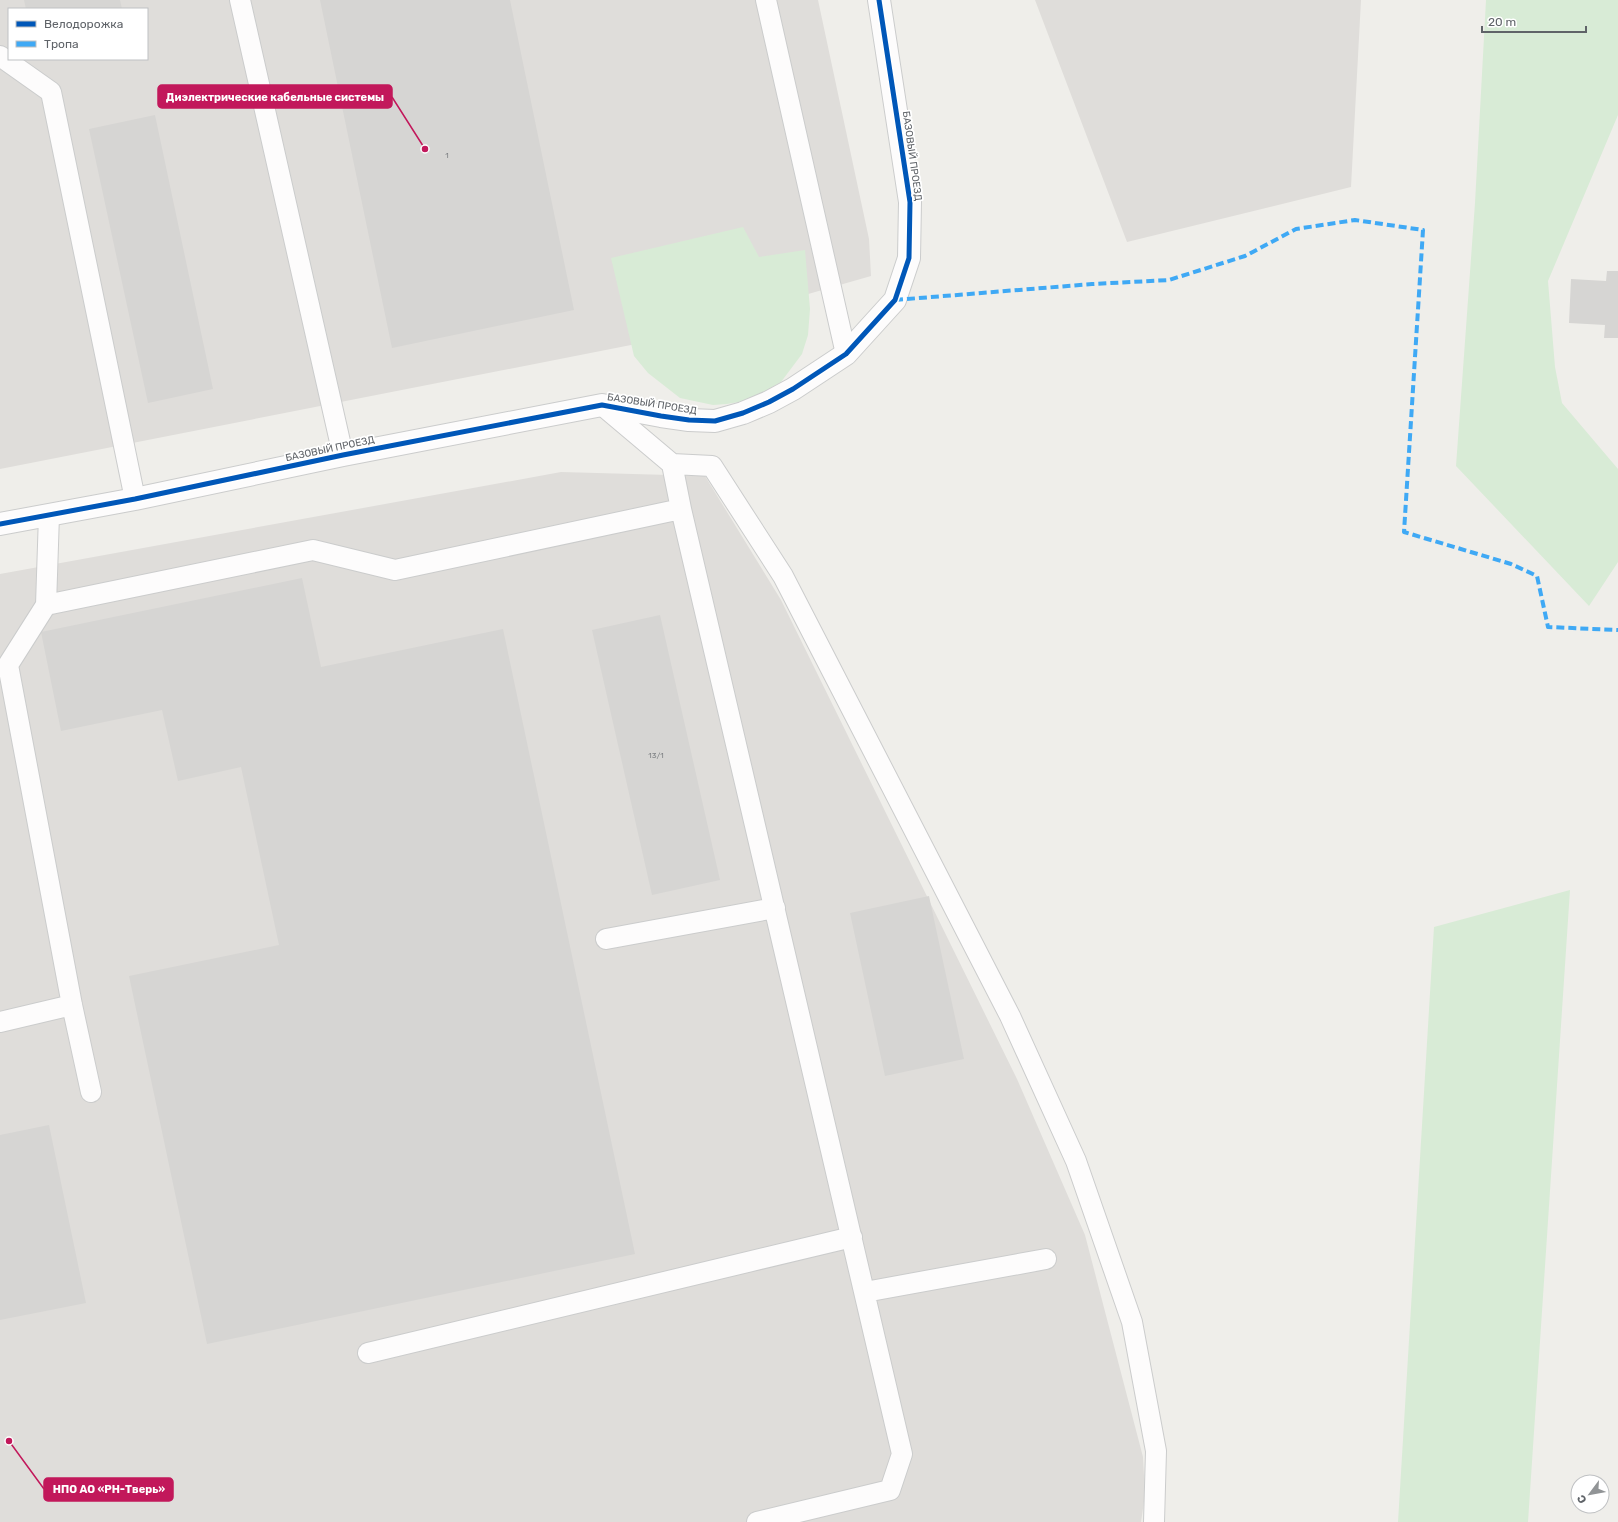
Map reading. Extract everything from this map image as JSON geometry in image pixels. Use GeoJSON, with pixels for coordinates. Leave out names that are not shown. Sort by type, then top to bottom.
{"type":"FeatureCollection","features":[{"type":"Feature","properties":{"kind":"street","name":"БАЗОВЫЙ ПРОЕЗД"},"geometry":{"type":"LineString","coordinates":[[0,524],[135,499],[602,405],[689,420],[715,421],[743,413],[769,402],[793,389],[846,354],[894,300],[909,258],[910,202],[879,0]]}},
{"type":"Feature","properties":{"kind":"lane"},"geometry":{"type":"LineString","coordinates":[[240,0],[343,456]]}},
{"type":"Feature","properties":{"kind":"lane"},"geometry":{"type":"LineString","coordinates":[[766,0],[846,354]]}},
{"type":"Feature","properties":{"kind":"lane"},"geometry":{"type":"LineString","coordinates":[[0,56],[51,92],[135,499]]}},
{"type":"Feature","properties":{"kind":"lane"},"geometry":{"type":"LineString","coordinates":[[602,405],[672,464],[712,466],[783,576],[1010,1016],[1076,1161],[1132,1322],[1156,1451],[1154,1522]]}},
{"type":"Feature","properties":{"kind":"lane"},"geometry":{"type":"LineString","coordinates":[[672,464],[902,1454],[890,1490],[757,1522]]}},
{"type":"Feature","properties":{"kind":"lane"},"geometry":{"type":"LineString","coordinates":[[46,605],[313,550],[395,570],[681,508]]}},
{"type":"Feature","properties":{"kind":"lane"},"geometry":{"type":"LineString","coordinates":[[49,515],[46,605],[8,664],[72,1005],[91,1092]]}},
{"type":"Feature","properties":{"kind":"lane"},"geometry":{"type":"LineString","coordinates":[[606,939],[775,908]]}},
{"type":"Feature","properties":{"kind":"lane"},"geometry":{"type":"LineString","coordinates":[[0,1022],[72,1005]]}},
{"type":"Feature","properties":{"kind":"lane"},"geometry":{"type":"LineString","coordinates":[[368,1353],[852,1237]]}},
{"type":"Feature","properties":{"kind":"lane"},"geometry":{"type":"LineString","coordinates":[[865,1292],[1046,1259]]}},
{"type":"Feature","properties":{"kind":"shaded area"},"geometry":{"type":"Polygon","coordinates":[[[0,0],[818,0],[869,239],[871,276],[631,345],[0,469],[0,0]]]}},
{"type":"Feature","properties":{"kind":"shaded area"},"geometry":{"type":"Polygon","coordinates":[[[1035,0],[1361,0],[1351,187],[1127,242],[1035,0]]]}},
{"type":"Feature","properties":{"kind":"shaded area"},"geometry":{"type":"Polygon","coordinates":[[[561,472],[705,476],[781,600],[1017,1079],[1085,1235],[1143,1457],[1145,1495],[1141,1522],[0,1522],[0,574],[561,472]]]}},
{"type":"Feature","properties":{"kind":"green space"},"geometry":{"type":"Polygon","coordinates":[[[1486,0],[1618,0],[1618,115],[1548,281],[1555,367],[1562,403],[1618,469],[1618,562],[1589,606],[1456,466],[1475,203],[1486,0]]]}},
{"type":"Feature","properties":{"kind":"green space"},"geometry":{"type":"Polygon","coordinates":[[[743,227],[759,257],[805,250],[810,309],[808,335],[802,354],[781,382],[750,400],[713,405],[680,398],[648,373],[634,356],[611,258],[743,227]]]}},
{"type":"Feature","properties":{"kind":"green space"},"geometry":{"type":"Polygon","coordinates":[[[1570,890],[1528,1522],[1398,1522],[1434,927],[1570,890]]]}},
{"type":"Feature","properties":{"kind":"building"},"geometry":{"type":"Polygon","coordinates":[[[24,0],[120,0],[122,8],[26,8],[24,0]]]}},
{"type":"Feature","properties":{"kind":"building"},"geometry":{"type":"Polygon","coordinates":[[[320,0],[510,0],[574,310],[392,348],[320,0]]]}},
{"type":"Feature","properties":{"kind":"building"},"geometry":{"type":"Polygon","coordinates":[[[155,115],[213,389],[148,403],[89,129],[155,115]]]}},
{"type":"Feature","properties":{"kind":"building"},"geometry":{"type":"Polygon","coordinates":[[[1607,271],[1618,271],[1618,338],[1604,338],[1605,325],[1569,323],[1571,279],[1606,281],[1607,271]]]}},
{"type":"Feature","properties":{"kind":"building"},"geometry":{"type":"Polygon","coordinates":[[[302,578],[321,667],[503,629],[635,1254],[207,1344],[129,976],[279,945],[241,767],[178,781],[162,710],[61,731],[41,632],[302,578]]]}},
{"type":"Feature","properties":{"kind":"building"},"geometry":{"type":"Polygon","coordinates":[[[660,615],[720,880],[652,895],[592,630],[660,615]]]}},
{"type":"Feature","properties":{"kind":"building"},"geometry":{"type":"Polygon","coordinates":[[[929,896],[964,1059],[885,1076],[850,913],[929,896]]]}},
{"type":"Feature","properties":{"kind":"building"},"geometry":{"type":"Polygon","coordinates":[[[49,1125],[86,1303],[0,1320],[0,1135],[49,1125]]]}},
{"type":"Feature","properties":{"kind":"marked path"},"geometry":{"type":"LineString","coordinates":[[895,300],[1092,284],[1169,280],[1245,256],[1296,229],[1355,220],[1423,230],[1404,532],[1511,564],[1537,576],[1548,627],[1618,630]]}},
{"type":"Feature","properties":{"kind":"cycle path"},"geometry":{"type":"LineString","coordinates":[[0,524],[135,499],[343,455],[602,405],[689,420],[715,421],[743,413],[769,402],[793,389],[846,354],[895,300],[909,258],[910,202],[879,0]]}},
{"type":"Feature","properties":{"kind":"place","name":"Диэлектрические кабельные системы"},"geometry":{"type":"Point","coordinates":[425,149]}},
{"type":"Feature","properties":{"kind":"place","name":"НПО АО «РН-Тверь»"},"geometry":{"type":"Point","coordinates":[9,1441]}}]}
